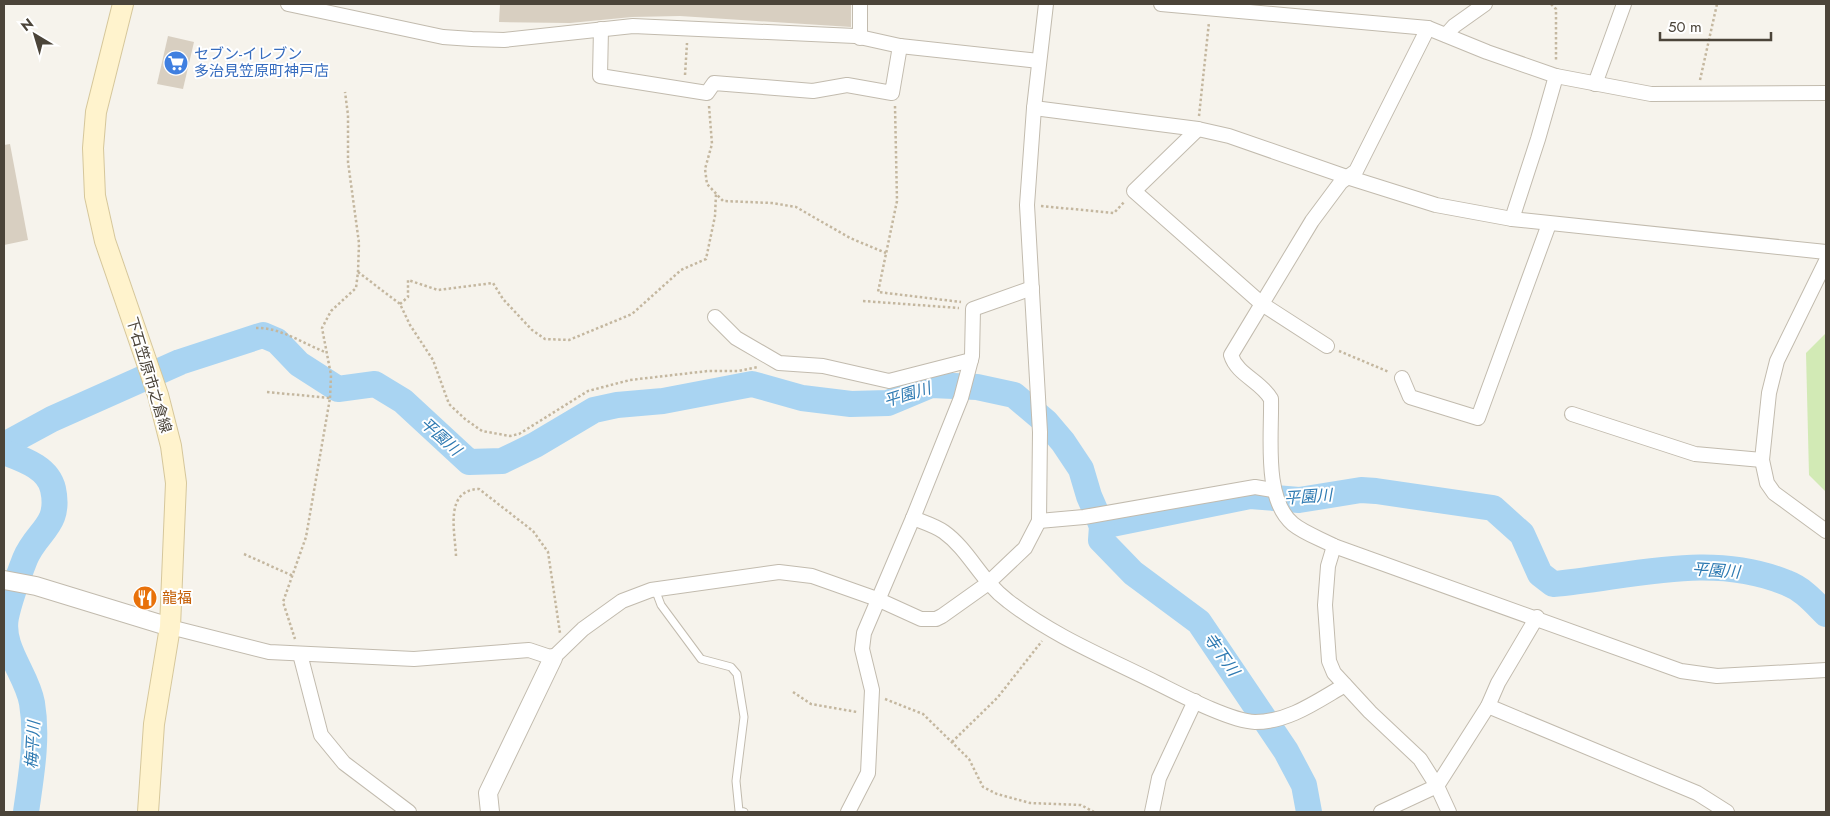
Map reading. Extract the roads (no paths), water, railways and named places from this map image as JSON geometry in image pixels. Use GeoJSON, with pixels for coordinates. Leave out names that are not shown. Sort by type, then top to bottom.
{"type":"FeatureCollection","features":[{"type":"Feature","properties":{"kind":"main road","name":"下石笠原市之倉線"},"geometry":{"type":"LineString","coordinates":[[123,4],[96,112],[93,170],[98,218],[104,241],[158,395],[171,446],[176,483],[170,627],[154,724],[148,812]]}},
{"type":"Feature","properties":{"kind":"street"},"geometry":{"type":"LineString","coordinates":[[288,4],[444,37],[472,40],[504,40],[633,26],[860,38],[900,46],[1039,61]]}},
{"type":"Feature","properties":{"kind":"street"},"geometry":{"type":"LineString","coordinates":[[860,4],[860,38]]}},
{"type":"Feature","properties":{"kind":"street"},"geometry":{"type":"LineString","coordinates":[[490,812],[488,792],[553,658],[583,629],[622,601],[655,589],[779,572],[812,576],[877,599],[921,620],[936,620],[987,584],[1025,548],[1039,521],[1040,432],[1027,205],[1034,108],[1046,4]]}},
{"type":"Feature","properties":{"kind":"street"},"geometry":{"type":"LineString","coordinates":[[1161,4],[1202,6],[1428,28],[1487,52],[1556,76],[1651,94],[1826,93]]}},
{"type":"Feature","properties":{"kind":"street"},"geometry":{"type":"LineString","coordinates":[[1446,35],[1454,26],[1486,4]]}},
{"type":"Feature","properties":{"kind":"street"},"geometry":{"type":"LineString","coordinates":[[1595,84],[1624,4]]}},
{"type":"Feature","properties":{"kind":"street"},"geometry":{"type":"LineString","coordinates":[[1428,28],[1356,170],[1341,182],[1312,221],[1230,355],[1234,365],[1266,391],[1271,399],[1273,490],[1281,509],[1295,526],[1334,546],[1537,617],[1681,671],[1717,676],[1826,670]]}},
{"type":"Feature","properties":{"kind":"street"},"geometry":{"type":"LineString","coordinates":[[601,29],[600,76],[706,93],[714,83],[813,91],[847,85],[892,93],[900,46]]}},
{"type":"Feature","properties":{"kind":"street"},"geometry":{"type":"LineString","coordinates":[[1512,219],[1556,76]]}},
{"type":"Feature","properties":{"kind":"street"},"geometry":{"type":"LineString","coordinates":[[1034,108],[1198,129],[1229,136],[1347,177],[1436,205],[1512,219],[1826,252]]}},
{"type":"Feature","properties":{"kind":"street"},"geometry":{"type":"LineString","coordinates":[[1198,129],[1134,191],[1203,255],[1262,304],[1327,346]]}},
{"type":"Feature","properties":{"kind":"street"},"geometry":{"type":"LineString","coordinates":[[1402,378],[1410,397],[1478,418],[1550,224]]}},
{"type":"Feature","properties":{"kind":"street"},"geometry":{"type":"LineString","coordinates":[[1826,261],[1777,361],[1769,393],[1762,460],[1767,483],[1774,493],[1826,531]]}},
{"type":"Feature","properties":{"kind":"street"},"geometry":{"type":"LineString","coordinates":[[848,812],[868,773],[872,690],[862,649],[864,633],[961,398],[971,360],[973,309],[1032,288]]}},
{"type":"Feature","properties":{"kind":"street"},"geometry":{"type":"LineString","coordinates":[[715,317],[736,338],[780,363],[823,366],[889,381],[971,360]]}},
{"type":"Feature","properties":{"kind":"street"},"geometry":{"type":"LineString","coordinates":[[1572,414],[1694,454],[1762,460]]}},
{"type":"Feature","properties":{"kind":"street"},"geometry":{"type":"LineString","coordinates":[[1039,521],[1084,517],[1255,487],[1273,490]]}},
{"type":"Feature","properties":{"kind":"street"},"geometry":{"type":"LineString","coordinates":[[913,518],[944,532],[961,549],[987,584],[1008,602],[1050,630],[1195,701],[1254,722],[1276,720],[1299,711],[1345,685]]}},
{"type":"Feature","properties":{"kind":"street"},"geometry":{"type":"LineString","coordinates":[[1334,546],[1328,566],[1325,605],[1330,661],[1334,673],[1370,712],[1420,759],[1437,786],[1449,812]]}},
{"type":"Feature","properties":{"kind":"street"},"geometry":{"type":"LineString","coordinates":[[4,580],[36,586],[170,627],[269,652],[414,659],[529,650],[553,658]]}},
{"type":"Feature","properties":{"kind":"street"},"geometry":{"type":"LineString","coordinates":[[1381,812],[1437,786],[1488,706],[1498,683],[1537,617]]}},
{"type":"Feature","properties":{"kind":"street"},"geometry":{"type":"LineString","coordinates":[[300,654],[322,735],[344,763],[410,812]]}},
{"type":"Feature","properties":{"kind":"street"},"geometry":{"type":"LineString","coordinates":[[1152,812],[1159,778],[1195,701]]}},
{"type":"Feature","properties":{"kind":"street"},"geometry":{"type":"LineString","coordinates":[[1488,706],[1697,793],[1727,812]]}},
{"type":"Feature","properties":{"kind":"lane"},"geometry":{"type":"LineString","coordinates":[[655,589],[661,605],[701,659],[731,667],[737,674],[744,717],[736,781],[739,811],[744,812]]}},
{"type":"Feature","properties":{"kind":"waterway","name":"平園川"},"geometry":{"type":"LineString","coordinates":[[4,445],[52,419],[180,362],[263,335],[277,341],[299,364],[338,389],[375,384],[403,401],[469,462],[502,461],[535,445],[594,410],[617,405],[663,401],[752,384],[802,398],[851,404],[888,403],[931,385],[977,387],[1014,395],[1046,422],[1063,442],[1081,469],[1089,496],[1102,526]]}},
{"type":"Feature","properties":{"kind":"waterway","name":"梅平川"},"geometry":{"type":"LineString","coordinates":[[4,452],[40,469],[50,481],[55,501],[51,520],[25,559],[6,617],[5,628],[10,650],[29,692],[34,717],[33,758],[26,812]]}},
{"type":"Feature","properties":{"kind":"waterway","name":"平園川"},"geometry":{"type":"LineString","coordinates":[[1102,526],[1250,496],[1299,500],[1361,490],[1376,491],[1493,508],[1522,534],[1540,574],[1553,584],[1671,569],[1700,567],[1729,569],[1758,574],[1787,583],[1808,596],[1826,614]]}},
{"type":"Feature","properties":{"kind":"waterway","name":"寺下川"},"geometry":{"type":"LineString","coordinates":[[1102,526],[1101,540],[1133,573],[1199,622],[1286,751],[1304,785],[1309,812]]}},
{"type":"Feature","properties":{"kind":"place","name":"セブン-イレブン 多治見笠原町神戸店"},"geometry":{"type":"Point","coordinates":[176,63]}},
{"type":"Feature","properties":{"kind":"place","name":"龍福"},"geometry":{"type":"Point","coordinates":[145,598]}}]}
